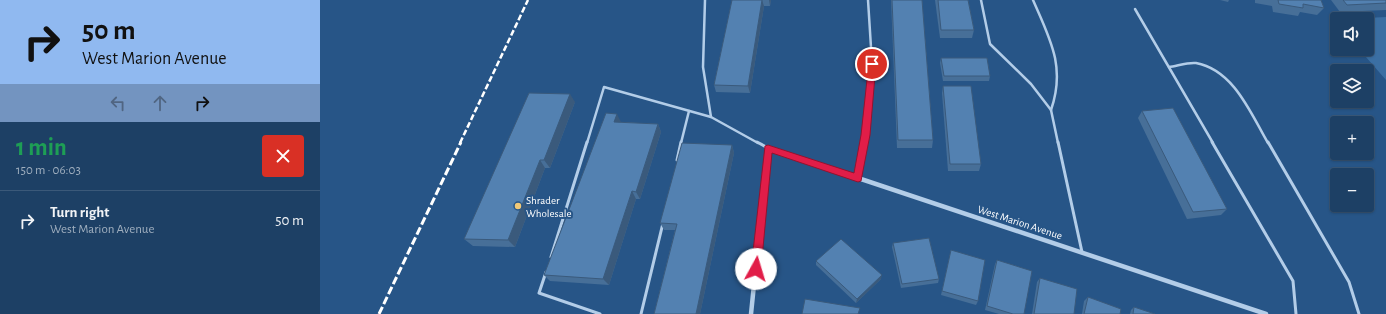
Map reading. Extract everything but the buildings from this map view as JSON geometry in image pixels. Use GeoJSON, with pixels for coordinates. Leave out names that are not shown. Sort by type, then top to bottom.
{"type":"FeatureCollection","features":[{"type":"Feature","properties":{"kind":"street","name":"West Marion Avenue"},"geometry":{"type":"LineString","coordinates":[[768,148],[1266,314]]}},
{"type":"Feature","properties":{"kind":"street"},"geometry":{"type":"LineString","coordinates":[[751,314],[768,148]]}},
{"type":"Feature","properties":{"kind":"lane"},"geometry":{"type":"LineString","coordinates":[[705,0],[703,66],[710,117]]}},
{"type":"Feature","properties":{"kind":"lane"},"geometry":{"type":"LineString","coordinates":[[858,178],[866,135],[872,64],[868,0]]}},
{"type":"Feature","properties":{"kind":"lane"},"geometry":{"type":"LineString","coordinates":[[981,0],[990,44],[1031,84],[1051,110],[1082,252]]}},
{"type":"Feature","properties":{"kind":"lane"},"geometry":{"type":"LineString","coordinates":[[1033,0],[1056,57],[1058,79],[1057,98],[1051,110]]}},
{"type":"Feature","properties":{"kind":"lane"},"geometry":{"type":"LineString","coordinates":[[1135,9],[1293,281],[1296,314]]}},
{"type":"Feature","properties":{"kind":"lane"},"geometry":{"type":"LineString","coordinates":[[1169,67],[1195,63],[1210,68],[1233,85],[1286,172],[1349,282],[1359,314]]}},
{"type":"Feature","properties":{"kind":"lane"},"geometry":{"type":"LineString","coordinates":[[549,262],[604,88],[710,117],[768,148]]}},
{"type":"Feature","properties":{"kind":"lane"},"geometry":{"type":"LineString","coordinates":[[677,163],[689,111]]}},
{"type":"Feature","properties":{"kind":"lane"},"geometry":{"type":"LineString","coordinates":[[641,314],[664,216]]}},
{"type":"Feature","properties":{"kind":"lane"},"geometry":{"type":"LineString","coordinates":[[547,270],[539,292],[600,314]]}},
{"type":"Feature","properties":{"kind":"shaded area"},"geometry":{"type":"Polygon","coordinates":[[[1386,17],[1386,80],[1374,66],[1374,64],[1372,64],[1365,56],[1374,56],[1374,18],[1386,17]]]}},
{"type":"Feature","properties":{"kind":"railway"},"geometry":{"type":"LineString","coordinates":[[460,143],[528,0]]}},
{"type":"Feature","properties":{"kind":"railway"},"geometry":{"type":"LineString","coordinates":[[379,314],[461,142]]}},
{"type":"Feature","properties":{"kind":"place","name":"Shrader Wholesale"},"geometry":{"type":"Point","coordinates":[518,206]}},
{"type":"Feature","properties":{"kind":"route"},"geometry":{"type":"LineString","coordinates":[[756,269],[768,148],[858,178],[866,135],[872,64]]}}]}
